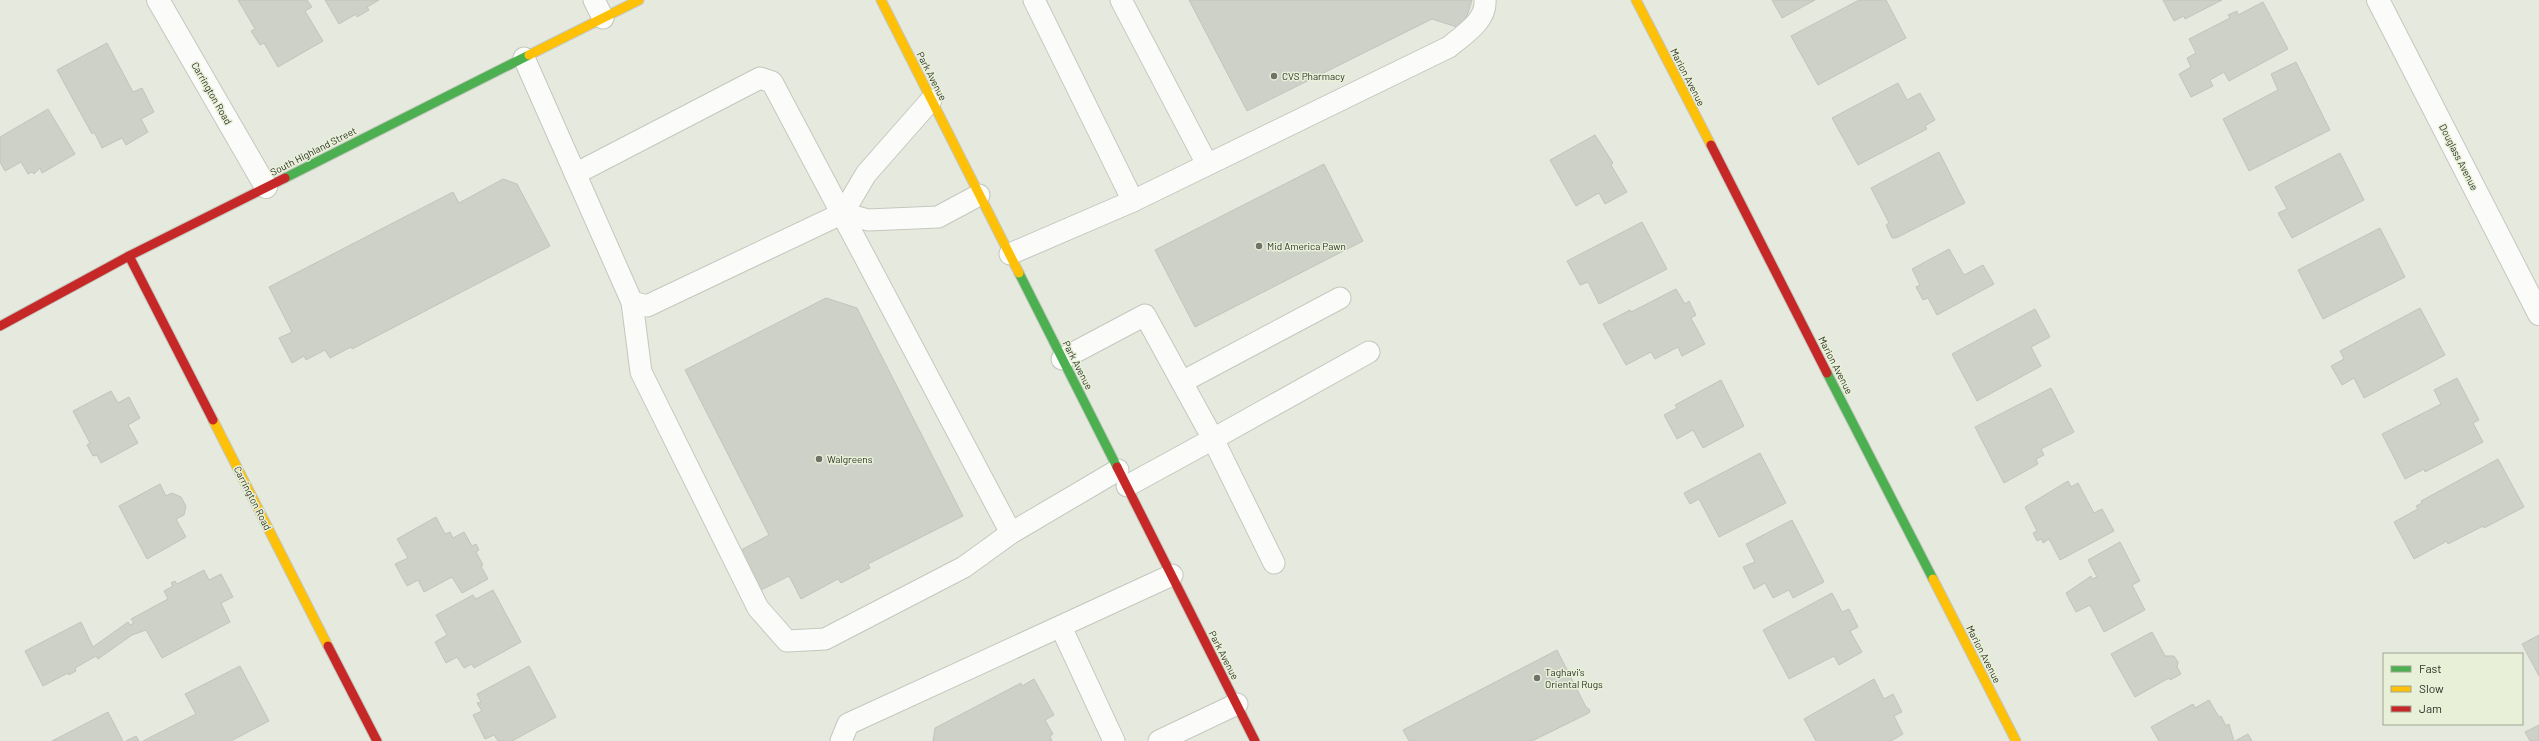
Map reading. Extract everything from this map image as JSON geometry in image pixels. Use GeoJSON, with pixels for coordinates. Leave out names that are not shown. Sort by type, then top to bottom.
{"type":"FeatureCollection","features":[{"type":"Feature","properties":{"kind":"main road","name":"South Highland Street"},"geometry":{"type":"LineString","coordinates":[[0,326],[129,256],[524,58],[598,9],[639,0]]}},
{"type":"Feature","properties":{"kind":"main road","name":"Park Avenue"},"geometry":{"type":"LineString","coordinates":[[880,0],[1010,254],[1255,741]]}},
{"type":"Feature","properties":{"kind":"main road","name":"Marion Avenue"},"geometry":{"type":"LineString","coordinates":[[1636,0],[2016,741]]}},
{"type":"Feature","properties":{"kind":"main road","name":"Carrington Road"},"geometry":{"type":"LineString","coordinates":[[129,256],[377,741]]}},
{"type":"Feature","properties":{"kind":"street","name":"Carrington Road"},"geometry":{"type":"LineString","coordinates":[[158,0],[266,187]]}},
{"type":"Feature","properties":{"kind":"street","name":"Douglass Avenue"},"geometry":{"type":"LineString","coordinates":[[2378,0],[2539,314]]}},
{"type":"Feature","properties":{"kind":"lane"},"geometry":{"type":"LineString","coordinates":[[1034,0],[1133,201]]}},
{"type":"Feature","properties":{"kind":"lane"},"geometry":{"type":"LineString","coordinates":[[1121,0],[1207,164]]}},
{"type":"Feature","properties":{"kind":"lane"},"geometry":{"type":"LineString","coordinates":[[1010,254],[1133,201],[1449,47],[1474,27],[1485,6],[1485,0]]}},
{"type":"Feature","properties":{"kind":"lane"},"geometry":{"type":"LineString","coordinates":[[524,58],[632,302],[641,372],[758,608],[787,641],[825,639],[964,567],[1011,533],[1122,478],[1213,438],[1369,352]]}},
{"type":"Feature","properties":{"kind":"lane"},"geometry":{"type":"LineString","coordinates":[[575,174],[760,78],[772,82],[843,213],[1011,533]]}},
{"type":"Feature","properties":{"kind":"lane"},"geometry":{"type":"LineString","coordinates":[[632,302],[647,306],[843,213],[866,174],[931,100]]}},
{"type":"Feature","properties":{"kind":"lane"},"geometry":{"type":"LineString","coordinates":[[843,213],[868,220],[938,217],[979,195]]}},
{"type":"Feature","properties":{"kind":"lane"},"geometry":{"type":"LineString","coordinates":[[1182,382],[1340,298]]}},
{"type":"Feature","properties":{"kind":"lane"},"geometry":{"type":"LineString","coordinates":[[1062,359],[1145,315],[1213,438],[1274,563]]}},
{"type":"Feature","properties":{"kind":"lane"},"geometry":{"type":"LineString","coordinates":[[841,741],[848,724],[1172,575]]}},
{"type":"Feature","properties":{"kind":"lane"},"geometry":{"type":"LineString","coordinates":[[1061,627],[1114,741]]}},
{"type":"Feature","properties":{"kind":"lane"},"geometry":{"type":"LineString","coordinates":[[1159,741],[1237,704]]}},
{"type":"Feature","properties":{"kind":"building"},"geometry":{"type":"Polygon","coordinates":[[[238,0],[307,0],[312,7],[305,11],[323,41],[278,67],[264,43],[260,45],[251,31],[255,29],[238,0]]]}},
{"type":"Feature","properties":{"kind":"building"},"geometry":{"type":"Polygon","coordinates":[[[325,0],[379,0],[367,7],[369,10],[357,17],[356,14],[339,24],[325,0]]]}},
{"type":"Feature","properties":{"kind":"building","name":"CVS Pharmacy"},"geometry":{"type":"Polygon","coordinates":[[[1189,0],[1472,0],[1463,29],[1432,19],[1247,111],[1189,0]]]}},
{"type":"Feature","properties":{"kind":"building"},"geometry":{"type":"Polygon","coordinates":[[[1772,0],[1815,0],[1782,18],[1772,0]]]}},
{"type":"Feature","properties":{"kind":"building"},"geometry":{"type":"Polygon","coordinates":[[[1859,0],[1886,0],[1906,38],[1818,85],[1791,36],[1859,0]]]}},
{"type":"Feature","properties":{"kind":"building"},"geometry":{"type":"Polygon","coordinates":[[[2163,0],[2222,0],[2185,19],[2184,16],[2174,21],[2163,0]]]}},
{"type":"Feature","properties":{"kind":"building"},"geometry":{"type":"Polygon","coordinates":[[[2263,2],[2288,49],[2229,81],[2224,72],[2210,80],[2213,86],[2191,97],[2179,74],[2191,67],[2187,58],[2196,53],[2189,39],[2230,18],[2228,15],[2237,11],[2238,15],[2263,2]]]}},
{"type":"Feature","properties":{"kind":"building"},"geometry":{"type":"Polygon","coordinates":[[[107,43],[133,92],[142,88],[154,112],[141,119],[148,132],[126,145],[122,138],[102,148],[94,132],[92,134],[57,70],[107,43]]]}},
{"type":"Feature","properties":{"kind":"building"},"geometry":{"type":"Polygon","coordinates":[[[2296,62],[2330,130],[2249,171],[2223,119],[2278,90],[2271,74],[2296,62]]]}},
{"type":"Feature","properties":{"kind":"building"},"geometry":{"type":"Polygon","coordinates":[[[1898,83],[1907,100],[1920,93],[1935,120],[1925,126],[1927,129],[1858,165],[1832,118],[1898,83]]]}},
{"type":"Feature","properties":{"kind":"building"},"geometry":{"type":"Polygon","coordinates":[[[48,109],[75,154],[42,173],[40,168],[34,174],[32,172],[28,174],[21,162],[5,171],[0,162],[0,137],[48,109]]]}},
{"type":"Feature","properties":{"kind":"building"},"geometry":{"type":"Polygon","coordinates":[[[1595,135],[1613,163],[1611,165],[1627,192],[1605,204],[1599,193],[1576,206],[1550,160],[1595,135]]]}},
{"type":"Feature","properties":{"kind":"building"},"geometry":{"type":"Polygon","coordinates":[[[1939,152],[1965,203],[1896,238],[1892,238],[1886,225],[1889,223],[1871,188],[1939,152]]]}},
{"type":"Feature","properties":{"kind":"building"},"geometry":{"type":"Polygon","coordinates":[[[2340,153],[2364,200],[2292,238],[2278,213],[2287,209],[2275,187],[2340,153]]]}},
{"type":"Feature","properties":{"kind":"building","name":"Mid America Pawn"},"geometry":{"type":"Polygon","coordinates":[[[1324,164],[1363,241],[1195,327],[1155,250],[1324,164]]]}},
{"type":"Feature","properties":{"kind":"building"},"geometry":{"type":"Polygon","coordinates":[[[503,179],[517,184],[550,246],[352,349],[351,347],[330,358],[325,350],[306,360],[304,356],[292,363],[279,338],[292,332],[269,287],[453,192],[459,203],[503,179]]]}},
{"type":"Feature","properties":{"kind":"building"},"geometry":{"type":"Polygon","coordinates":[[[1642,222],[1667,269],[1599,304],[1588,282],[1580,285],[1567,261],[1642,222]]]}},
{"type":"Feature","properties":{"kind":"building"},"geometry":{"type":"Polygon","coordinates":[[[2380,228],[2405,277],[2323,319],[2298,270],[2380,228]]]}},
{"type":"Feature","properties":{"kind":"building"},"geometry":{"type":"Polygon","coordinates":[[[1949,249],[1964,275],[1983,265],[1994,284],[1937,315],[1928,298],[1923,300],[1916,287],[1920,285],[1912,269],[1949,249]]]}},
{"type":"Feature","properties":{"kind":"building"},"geometry":{"type":"Polygon","coordinates":[[[1676,289],[1685,304],[1689,301],[1696,315],[1691,318],[1705,344],[1682,356],[1678,347],[1655,359],[1651,352],[1626,365],[1603,324],[1630,310],[1631,312],[1676,289]]]}},
{"type":"Feature","properties":{"kind":"building"},"geometry":{"type":"Polygon","coordinates":[[[826,298],[857,308],[963,516],[868,564],[870,568],[841,583],[838,579],[801,599],[789,576],[761,590],[741,550],[769,535],[685,370],[826,298]]]}},
{"type":"Feature","properties":{"kind":"building"},"geometry":{"type":"Polygon","coordinates":[[[2420,308],[2445,355],[2364,398],[2354,378],[2342,385],[2331,366],[2344,359],[2340,351],[2420,308]]]}},
{"type":"Feature","properties":{"kind":"building"},"geometry":{"type":"Polygon","coordinates":[[[2035,309],[2050,337],[2031,347],[2041,366],[1977,401],[1952,354],[2035,309]]]}},
{"type":"Feature","properties":{"kind":"building"},"geometry":{"type":"Polygon","coordinates":[[[2457,378],[2479,420],[2473,423],[2483,442],[2425,472],[2424,469],[2405,479],[2382,434],[2441,404],[2434,390],[2457,378]]]}},
{"type":"Feature","properties":{"kind":"building"},"geometry":{"type":"Polygon","coordinates":[[[1721,380],[1744,426],[1703,448],[1693,430],[1677,439],[1664,415],[1677,408],[1675,405],[1721,380]]]}},
{"type":"Feature","properties":{"kind":"building"},"geometry":{"type":"Polygon","coordinates":[[[2051,388],[2074,432],[2041,449],[2044,455],[2036,459],[2038,464],[2004,483],[1975,427],[2051,388]]]}},
{"type":"Feature","properties":{"kind":"building"},"geometry":{"type":"Polygon","coordinates":[[[111,391],[118,403],[129,397],[140,418],[128,425],[138,443],[101,463],[97,455],[93,456],[87,445],[90,443],[73,411],[111,391]]]}},
{"type":"Feature","properties":{"kind":"building"},"geometry":{"type":"Polygon","coordinates":[[[1760,453],[1786,503],[1719,537],[1699,499],[1690,504],[1684,493],[1760,453]]]}},
{"type":"Feature","properties":{"kind":"building"},"geometry":{"type":"Polygon","coordinates":[[[2498,459],[2524,507],[2484,528],[2483,526],[2448,544],[2447,541],[2414,559],[2394,522],[2418,509],[2416,506],[2422,503],[2421,501],[2498,459]]]}},
{"type":"Feature","properties":{"kind":"building"},"geometry":{"type":"Polygon","coordinates":[[[2068,481],[2071,487],[2078,483],[2094,513],[2102,509],[2114,531],[2060,560],[2049,539],[2043,543],[2042,539],[2037,541],[2033,533],[2037,531],[2025,507],[2068,481]]]}},
{"type":"Feature","properties":{"kind":"building"},"geometry":{"type":"Polygon","coordinates":[[[160,484],[166,496],[172,493],[181,497],[186,506],[184,515],[176,519],[186,537],[147,559],[119,506],[160,484]]]}},
{"type":"Feature","properties":{"kind":"building"},"geometry":{"type":"Polygon","coordinates":[[[436,517],[445,534],[450,532],[453,538],[464,532],[472,546],[476,544],[479,550],[476,552],[488,579],[462,593],[452,577],[424,592],[418,580],[407,586],[395,564],[408,558],[397,539],[436,517]]]}},
{"type":"Feature","properties":{"kind":"building"},"geometry":{"type":"Polygon","coordinates":[[[1792,520],[1824,582],[1793,598],[1789,590],[1773,598],[1765,583],[1754,589],[1743,567],[1755,562],[1746,544],[1792,520]]]}},
{"type":"Feature","properties":{"kind":"building"},"geometry":{"type":"Polygon","coordinates":[[[2120,542],[2140,581],[2132,585],[2145,610],[2104,632],[2090,605],[2076,612],[2066,593],[2091,576],[2092,579],[2097,577],[2088,560],[2120,542]]]}},
{"type":"Feature","properties":{"kind":"building"},"geometry":{"type":"Polygon","coordinates":[[[204,570],[209,580],[221,574],[233,597],[221,603],[230,622],[162,658],[146,630],[132,635],[98,659],[96,656],[75,668],[76,671],[69,675],[68,673],[43,686],[25,651],[81,622],[93,647],[128,622],[130,625],[134,623],[131,619],[168,599],[164,591],[173,586],[171,583],[175,581],[177,584],[204,570]]]}},
{"type":"Feature","properties":{"kind":"building"},"geometry":{"type":"Polygon","coordinates":[[[493,590],[521,642],[474,668],[472,664],[464,668],[457,657],[446,663],[435,642],[447,635],[436,615],[473,595],[476,599],[493,590]]]}},
{"type":"Feature","properties":{"kind":"building"},"geometry":{"type":"Polygon","coordinates":[[[1832,593],[1842,612],[1849,609],[1858,627],[1850,631],[1862,652],[1839,665],[1834,656],[1789,679],[1763,630],[1832,593]]]}},
{"type":"Feature","properties":{"kind":"building"},"geometry":{"type":"Polygon","coordinates":[[[2152,632],[2165,656],[2174,656],[2178,662],[2177,667],[2181,674],[2170,680],[2169,678],[2135,697],[2111,654],[2152,632]]]}},
{"type":"Feature","properties":{"kind":"building"},"geometry":{"type":"Polygon","coordinates":[[[2539,635],[2539,676],[2522,644],[2539,635]]]}},
{"type":"Feature","properties":{"kind":"building","name":"Taghavi's Oriental Rugs"},"geometry":{"type":"Polygon","coordinates":[[[1557,650],[1586,707],[1590,710],[1589,713],[1532,741],[1409,741],[1403,730],[1557,650]]]}},
{"type":"Feature","properties":{"kind":"building"},"geometry":{"type":"Polygon","coordinates":[[[240,666],[269,721],[231,741],[143,741],[196,714],[185,694],[240,666]]]}},
{"type":"Feature","properties":{"kind":"building"},"geometry":{"type":"Polygon","coordinates":[[[529,666],[556,717],[512,741],[498,741],[494,735],[485,739],[473,715],[482,711],[477,703],[481,702],[477,694],[529,666]]]}},
{"type":"Feature","properties":{"kind":"building"},"geometry":{"type":"Polygon","coordinates":[[[1034,679],[1054,715],[1045,720],[1053,734],[1050,736],[1052,741],[933,741],[935,728],[1021,683],[1022,686],[1034,679]]]}},
{"type":"Feature","properties":{"kind":"building"},"geometry":{"type":"Polygon","coordinates":[[[1874,679],[1884,699],[1893,694],[1902,712],[1894,716],[1903,734],[1891,741],[1816,741],[1804,719],[1874,679]]]}},
{"type":"Feature","properties":{"kind":"building"},"geometry":{"type":"Polygon","coordinates":[[[2209,700],[2219,717],[2221,716],[2226,726],[2229,724],[2234,741],[2159,741],[2151,727],[2193,704],[2195,708],[2209,700]]]}},
{"type":"Feature","properties":{"kind":"building"},"geometry":{"type":"Polygon","coordinates":[[[108,712],[123,741],[52,741],[108,712]]]}},
{"type":"Feature","properties":{"kind":"building"},"geometry":{"type":"Polygon","coordinates":[[[2539,725],[2539,741],[2530,741],[2525,732],[2539,725]]]}},
{"type":"Feature","properties":{"kind":"building"},"geometry":{"type":"Polygon","coordinates":[[[2248,734],[2252,741],[2235,741],[2248,734]]]}},
{"type":"Feature","properties":{"kind":"building"},"geometry":{"type":"Polygon","coordinates":[[[136,736],[139,741],[126,741],[136,736]]]}},
{"type":"Feature","properties":{"kind":"traffic: fast"},"geometry":{"type":"LineString","coordinates":[[285,178],[529,55]]}},
{"type":"Feature","properties":{"kind":"traffic: fast"},"geometry":{"type":"LineString","coordinates":[[1019,273],[1117,467]]}},
{"type":"Feature","properties":{"kind":"traffic: fast"},"geometry":{"type":"LineString","coordinates":[[1827,373],[1933,579]]}},
{"type":"Feature","properties":{"kind":"traffic: slow"},"geometry":{"type":"LineString","coordinates":[[529,55],[639,0]]}},
{"type":"Feature","properties":{"kind":"traffic: slow"},"geometry":{"type":"LineString","coordinates":[[881,0],[1019,273]]}},
{"type":"Feature","properties":{"kind":"traffic: slow"},"geometry":{"type":"LineString","coordinates":[[1636,0],[1711,145]]}},
{"type":"Feature","properties":{"kind":"traffic: slow"},"geometry":{"type":"LineString","coordinates":[[213,420],[328,646]]}},
{"type":"Feature","properties":{"kind":"traffic: slow"},"geometry":{"type":"LineString","coordinates":[[1933,579],[2016,741]]}},
{"type":"Feature","properties":{"kind":"traffic: jam"},"geometry":{"type":"LineString","coordinates":[[1711,145],[1827,373]]}},
{"type":"Feature","properties":{"kind":"traffic: jam"},"geometry":{"type":"LineString","coordinates":[[0,326],[129,256],[285,178]]}},
{"type":"Feature","properties":{"kind":"traffic: jam"},"geometry":{"type":"LineString","coordinates":[[129,256],[213,420]]}},
{"type":"Feature","properties":{"kind":"traffic: jam"},"geometry":{"type":"LineString","coordinates":[[1117,467],[1255,741]]}},
{"type":"Feature","properties":{"kind":"traffic: jam"},"geometry":{"type":"LineString","coordinates":[[328,646],[377,741]]}},
{"type":"Feature","properties":{"kind":"place","name":"CVS Pharmacy"},"geometry":{"type":"Point","coordinates":[1274,76]}},
{"type":"Feature","properties":{"kind":"place","name":"Mid America Pawn"},"geometry":{"type":"Point","coordinates":[1259,246]}},
{"type":"Feature","properties":{"kind":"place","name":"Walgreens"},"geometry":{"type":"Point","coordinates":[819,459]}},
{"type":"Feature","properties":{"kind":"place","name":"Taghavi's Oriental Rugs"},"geometry":{"type":"Point","coordinates":[1537,678]}}]}
